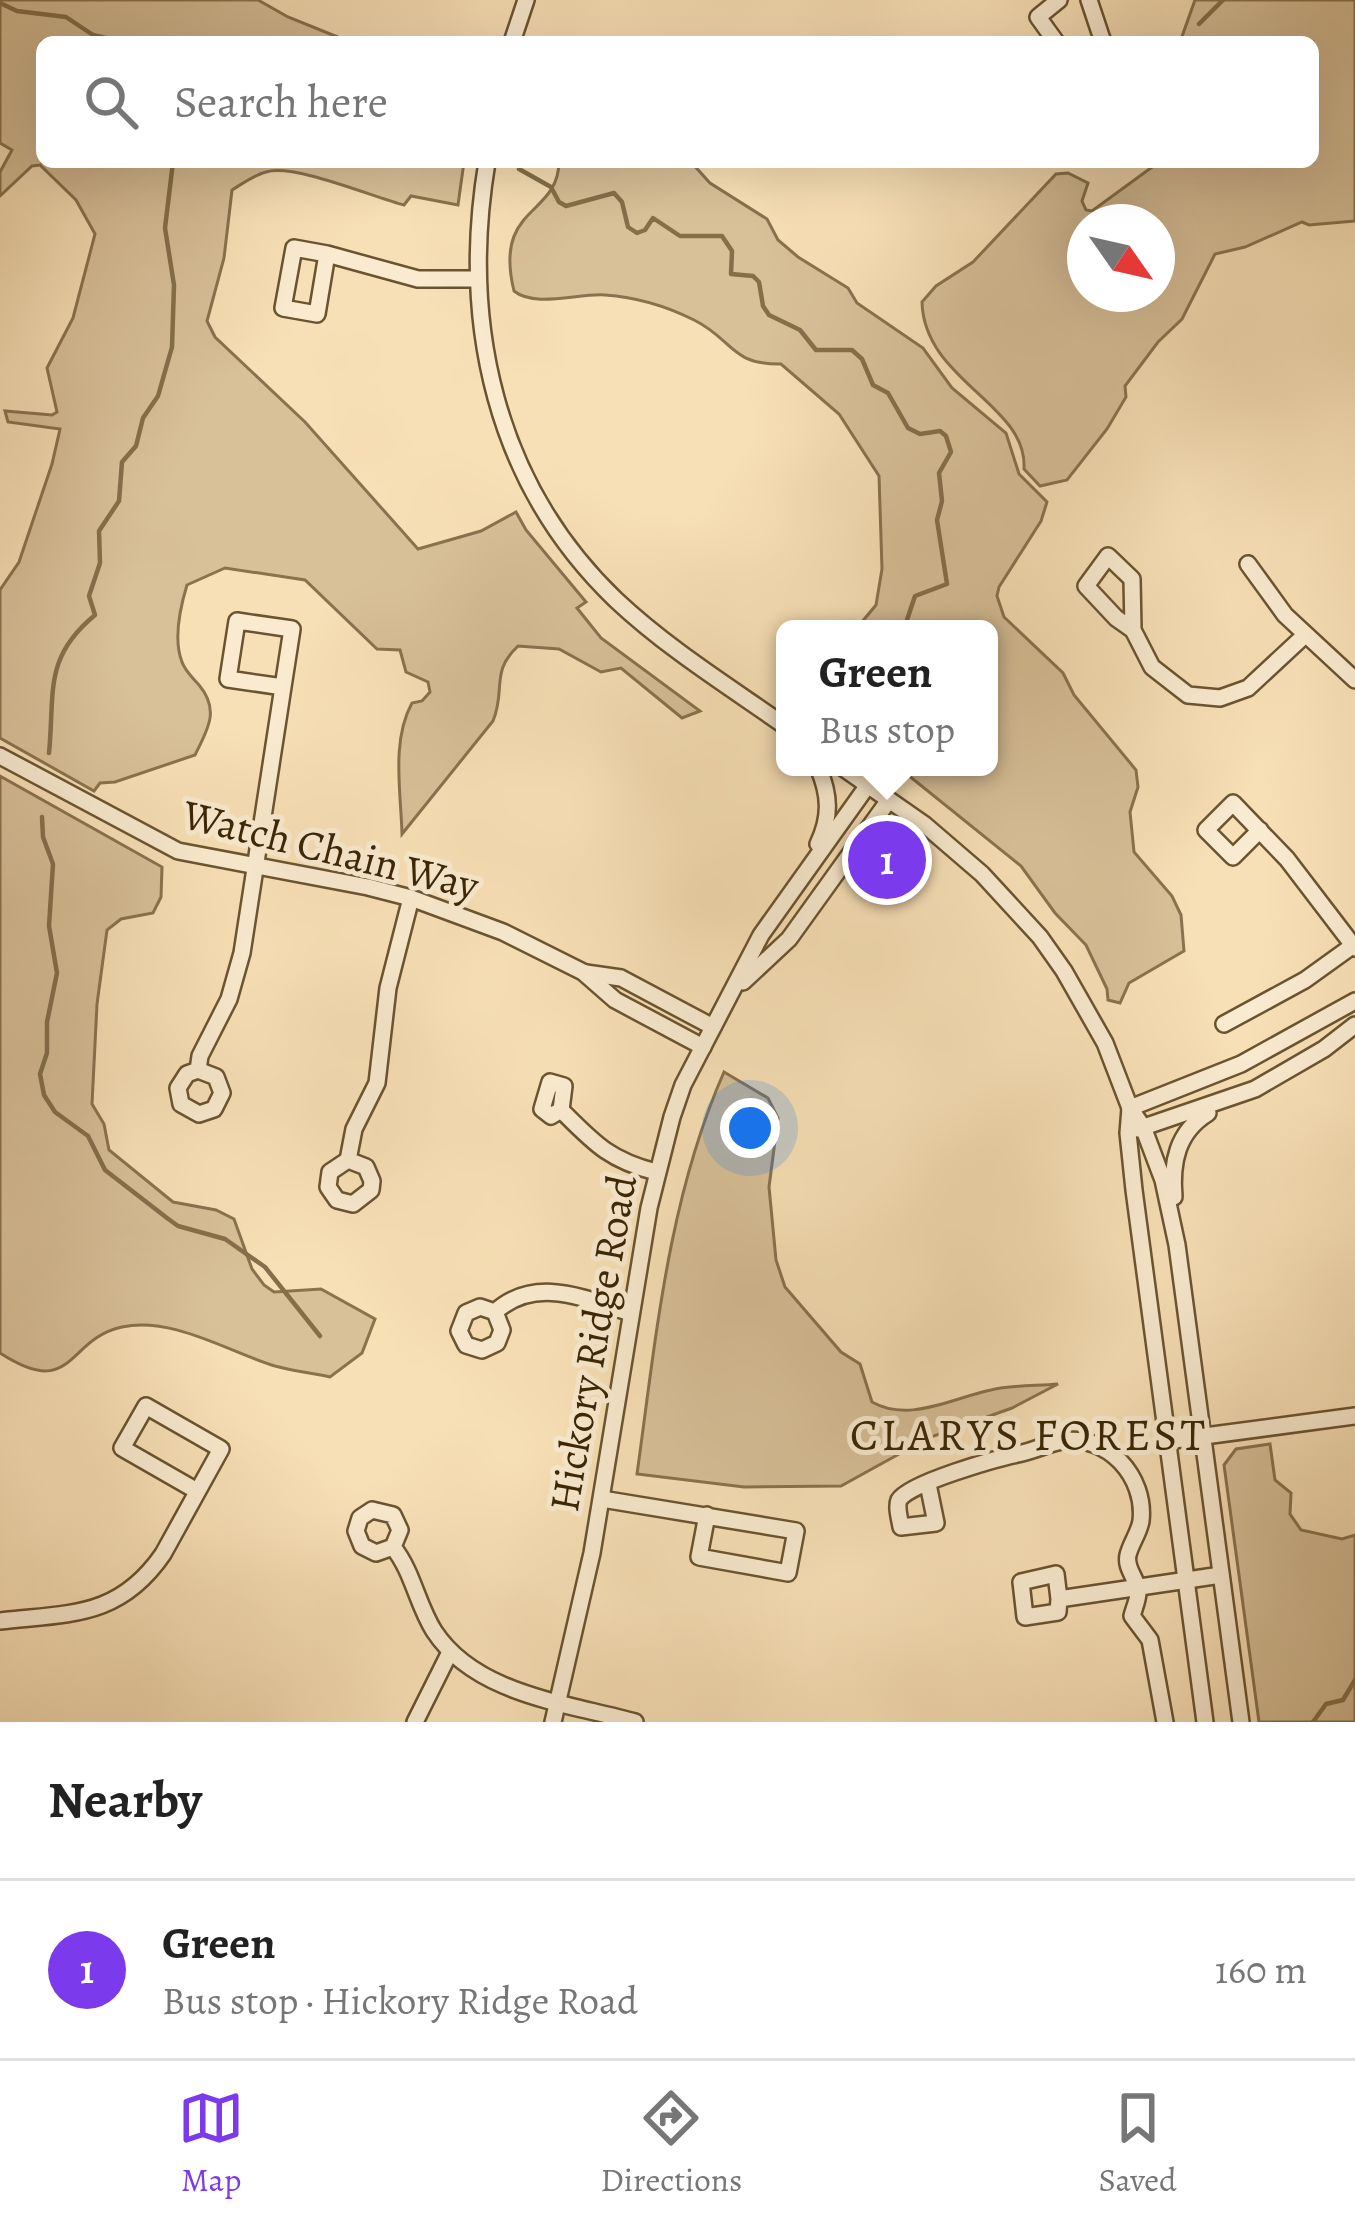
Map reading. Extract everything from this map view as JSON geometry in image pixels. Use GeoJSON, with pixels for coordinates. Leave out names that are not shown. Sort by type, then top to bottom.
{"type":"FeatureCollection","features":[{"type":"Feature","properties":{"kind":"street"},"geometry":{"type":"LineString","coordinates":[[514,36],[526,0]]}},
{"type":"Feature","properties":{"kind":"street"},"geometry":{"type":"LineString","coordinates":[[1052,36],[1038,17],[1059,0]]}},
{"type":"Feature","properties":{"kind":"street"},"geometry":{"type":"LineString","coordinates":[[1089,0],[1101,36]]}},
{"type":"Feature","properties":{"kind":"street"},"geometry":{"type":"LineString","coordinates":[[487,168],[476,279],[484,356],[523,470],[561,536],[599,583],[634,616],[776,719]]}},
{"type":"Feature","properties":{"kind":"street"},"geometry":{"type":"LineString","coordinates":[[327,254],[317,314],[284,308],[294,248],[327,254],[404,276],[476,279]]}},
{"type":"Feature","properties":{"kind":"street"},"geometry":{"type":"LineString","coordinates":[[1248,564],[1265,591],[1305,635],[1355,680]]}},
{"type":"Feature","properties":{"kind":"street"},"geometry":{"type":"LineString","coordinates":[[198,1070],[236,976],[255,868],[292,629],[237,621],[228,679],[283,687]]}},
{"type":"Feature","properties":{"kind":"street"},"geometry":{"type":"LineString","coordinates":[[1133,630],[1152,667],[1175,688],[1203,698],[1233,696],[1248,688],[1305,635]]}},
{"type":"Feature","properties":{"kind":"street","name":"Watch Chain Way"},"geometry":{"type":"LineString","coordinates":[[0,756],[161,844],[197,857],[411,898],[503,932],[583,973],[615,1000],[703,1047]]}},
{"type":"Feature","properties":{"kind":"street"},"geometry":{"type":"LineString","coordinates":[[805,872],[828,814],[829,796],[821,776]]}},
{"type":"Feature","properties":{"kind":"street"},"geometry":{"type":"LineString","coordinates":[[855,776],[968,861],[1040,937],[1105,1043],[1130,1108],[1167,1441],[1205,1722]]}},
{"type":"Feature","properties":{"kind":"street","name":"Hickory Ridge Road"},"geometry":{"type":"LineString","coordinates":[[553,1722],[602,1499],[656,1172],[683,1085],[761,935],[868,785]]}},
{"type":"Feature","properties":{"kind":"street","name":"Hickory Ridge Road"},"geometry":{"type":"LineString","coordinates":[[736,988],[789,939],[889,800]]}},
{"type":"Feature","properties":{"kind":"street"},"geometry":{"type":"LineString","coordinates":[[1224,1024],[1305,980],[1354,946],[1260,830]]}},
{"type":"Feature","properties":{"kind":"street"},"geometry":{"type":"LineString","coordinates":[[348,1160],[354,1130],[377,1083],[388,988],[411,898]]}},
{"type":"Feature","properties":{"kind":"street","name":"Watch Chain Way"},"geometry":{"type":"LineString","coordinates":[[583,973],[621,978],[713,1027]]}},
{"type":"Feature","properties":{"kind":"street"},"geometry":{"type":"LineString","coordinates":[[1130,1108],[1241,1064],[1355,1001]]}},
{"type":"Feature","properties":{"kind":"street"},"geometry":{"type":"LineString","coordinates":[[1241,1722],[1172,1177],[1177,1150],[1198,1119],[1285,1073],[1355,1025]]}},
{"type":"Feature","properties":{"kind":"street"},"geometry":{"type":"LineString","coordinates":[[1135,1130],[1225,1102]]}},
{"type":"Feature","properties":{"kind":"street"},"geometry":{"type":"LineString","coordinates":[[561,1110],[612,1158],[656,1172]]}},
{"type":"Feature","properties":{"kind":"street"},"geometry":{"type":"LineString","coordinates":[[1135,1130],[1162,1180],[1177,1245]]}},
{"type":"Feature","properties":{"kind":"street"},"geometry":{"type":"LineString","coordinates":[[495,1312],[508,1300],[549,1291],[632,1313]]}},
{"type":"Feature","properties":{"kind":"street"},"geometry":{"type":"LineString","coordinates":[[0,1621],[87,1611],[128,1593],[152,1570],[221,1449],[146,1406],[122,1448],[197,1491]]}},
{"type":"Feature","properties":{"kind":"street"},"geometry":{"type":"LineString","coordinates":[[1167,1441],[1355,1416]]}},
{"type":"Feature","properties":{"kind":"street"},"geometry":{"type":"LineString","coordinates":[[928,1484],[974,1464],[1064,1441],[1105,1449],[1128,1469],[1138,1494],[1141,1522],[1128,1556],[1138,1587],[1132,1616],[1150,1640],[1165,1722]]}},
{"type":"Feature","properties":{"kind":"street"},"geometry":{"type":"LineString","coordinates":[[602,1499],[706,1515],[796,1531],[788,1573],[699,1557],[706,1515]]}},
{"type":"Feature","properties":{"kind":"street"},"geometry":{"type":"LineString","coordinates":[[393,1547],[410,1575],[424,1615],[450,1652],[493,1681],[635,1722]]}},
{"type":"Feature","properties":{"kind":"street"},"geometry":{"type":"LineString","coordinates":[[1059,1599],[1222,1575]]}},
{"type":"Feature","properties":{"kind":"street"},"geometry":{"type":"LineString","coordinates":[[415,1722],[450,1652]]}},
{"type":"Feature","properties":{"kind":"shaded area"},"geometry":{"type":"Polygon","coordinates":[[[0,0],[258,0],[335,36],[36,36],[36,166],[0,196],[0,172],[12,150],[0,143],[0,0]]]}},
{"type":"Feature","properties":{"kind":"shaded area"},"geometry":{"type":"Polygon","coordinates":[[[1195,0],[1355,0],[1355,221],[1302,222],[1245,247],[1215,254],[1182,319],[1125,386],[1126,397],[1107,429],[1067,480],[1040,486],[1024,469],[1021,446],[1010,427],[939,352],[927,329],[922,302],[936,286],[973,262],[1056,174],[1068,173],[1088,183],[1082,201],[1067,204],[1067,312],[1175,312],[1175,204],[1102,204],[1151,168],[1319,168],[1319,36],[1182,36],[1195,0]]]}},
{"type":"Feature","properties":{"kind":"shaded area"},"geometry":{"type":"Polygon","coordinates":[[[43,168],[463,168],[458,205],[411,196],[404,205],[295,172],[262,173],[244,182],[232,190],[224,258],[207,321],[215,337],[305,422],[418,549],[481,531],[516,512],[586,602],[577,608],[601,638],[700,711],[682,718],[621,668],[601,672],[559,649],[518,646],[501,673],[493,721],[402,834],[401,734],[412,703],[430,692],[428,682],[406,672],[400,650],[377,649],[305,580],[225,568],[187,585],[180,613],[182,662],[205,694],[210,711],[195,755],[100,783],[94,791],[0,738],[0,590],[19,562],[60,429],[8,422],[5,411],[57,412],[47,368],[73,318],[95,234],[76,200],[43,168]]]}},
{"type":"Feature","properties":{"kind":"shaded area"},"geometry":{"type":"Polygon","coordinates":[[[558,168],[696,168],[710,183],[767,219],[778,240],[798,257],[848,288],[857,303],[923,348],[952,388],[1006,433],[1019,474],[1047,502],[1041,521],[999,587],[1004,617],[1063,673],[1074,695],[1136,770],[1138,787],[1130,812],[1134,852],[1172,896],[1181,915],[1184,951],[1129,983],[1120,1003],[1108,1000],[1086,945],[1055,913],[1021,866],[909,776],[998,776],[998,620],[864,620],[876,605],[882,569],[879,476],[839,414],[781,364],[741,356],[707,327],[639,300],[594,295],[533,299],[514,291],[512,242],[556,180],[558,168]]]}},
{"type":"Feature","properties":{"kind":"shaded area"},"geometry":{"type":"Polygon","coordinates":[[[0,776],[162,867],[161,897],[153,913],[121,919],[107,930],[97,1004],[92,1104],[104,1124],[109,1150],[173,1202],[216,1210],[234,1219],[252,1269],[264,1285],[274,1292],[321,1289],[375,1319],[362,1353],[330,1377],[275,1366],[161,1326],[122,1327],[104,1334],[56,1369],[24,1366],[0,1353],[0,776]]]}},
{"type":"Feature","properties":{"kind":"shaded area"},"geometry":{"type":"Polygon","coordinates":[[[724,1072],[768,1098],[778,1118],[769,1187],[776,1260],[785,1287],[841,1352],[860,1364],[872,1402],[916,1410],[999,1388],[1058,1384],[1012,1408],[928,1438],[841,1486],[744,1487],[637,1474],[677,1219],[689,1169],[724,1072]]]}},
{"type":"Feature","properties":{"kind":"shaded area"},"geometry":{"type":"Polygon","coordinates":[[[1270,1444],[1275,1480],[1291,1493],[1290,1514],[1301,1530],[1342,1539],[1355,1535],[1355,1722],[1259,1722],[1224,1465],[1236,1449],[1270,1444]]]}},
{"type":"Feature","properties":{"kind":"waterway"},"geometry":{"type":"LineString","coordinates":[[1199,24],[1223,0]]}},
{"type":"Feature","properties":{"kind":"waterway"},"geometry":{"type":"LineString","coordinates":[[0,3],[17,11],[66,17],[97,36]]}},
{"type":"Feature","properties":{"kind":"waterway"},"geometry":{"type":"LineString","coordinates":[[49,753],[59,661],[95,615],[89,596],[100,563],[99,531],[119,501],[122,462],[136,446],[143,418],[158,396],[172,347],[174,285],[165,228],[172,168]]}},
{"type":"Feature","properties":{"kind":"waterway"},"geometry":{"type":"LineString","coordinates":[[519,169],[551,187],[566,206],[614,193],[622,202],[628,227],[637,233],[653,218],[680,236],[722,236],[732,251],[731,274],[753,276],[759,282],[769,315],[800,330],[816,350],[852,350],[862,359],[873,385],[888,393],[908,428],[920,434],[940,431],[946,436],[951,452],[939,473],[942,501],[937,520],[947,584],[915,596],[907,620]]}},
{"type":"Feature","properties":{"kind":"waterway"},"geometry":{"type":"LineString","coordinates":[[42,817],[53,864],[49,926],[57,973],[40,1074],[44,1095],[55,1112],[88,1136],[105,1170],[178,1226],[225,1239],[265,1267],[320,1336]]}},
{"type":"Feature","properties":{"kind":"waterway"},"geometry":{"type":"LineString","coordinates":[[1313,1722],[1326,1704],[1343,1700],[1355,1680]]}},
{"type":"Feature","properties":{"kind":"place","name":"Green"},"geometry":{"type":"Point","coordinates":[887,860]}},
{"type":"Feature","properties":{"kind":"district","name":"CLARYS FOREST"},"geometry":{"type":"Point","coordinates":[1029,1434]}}]}
